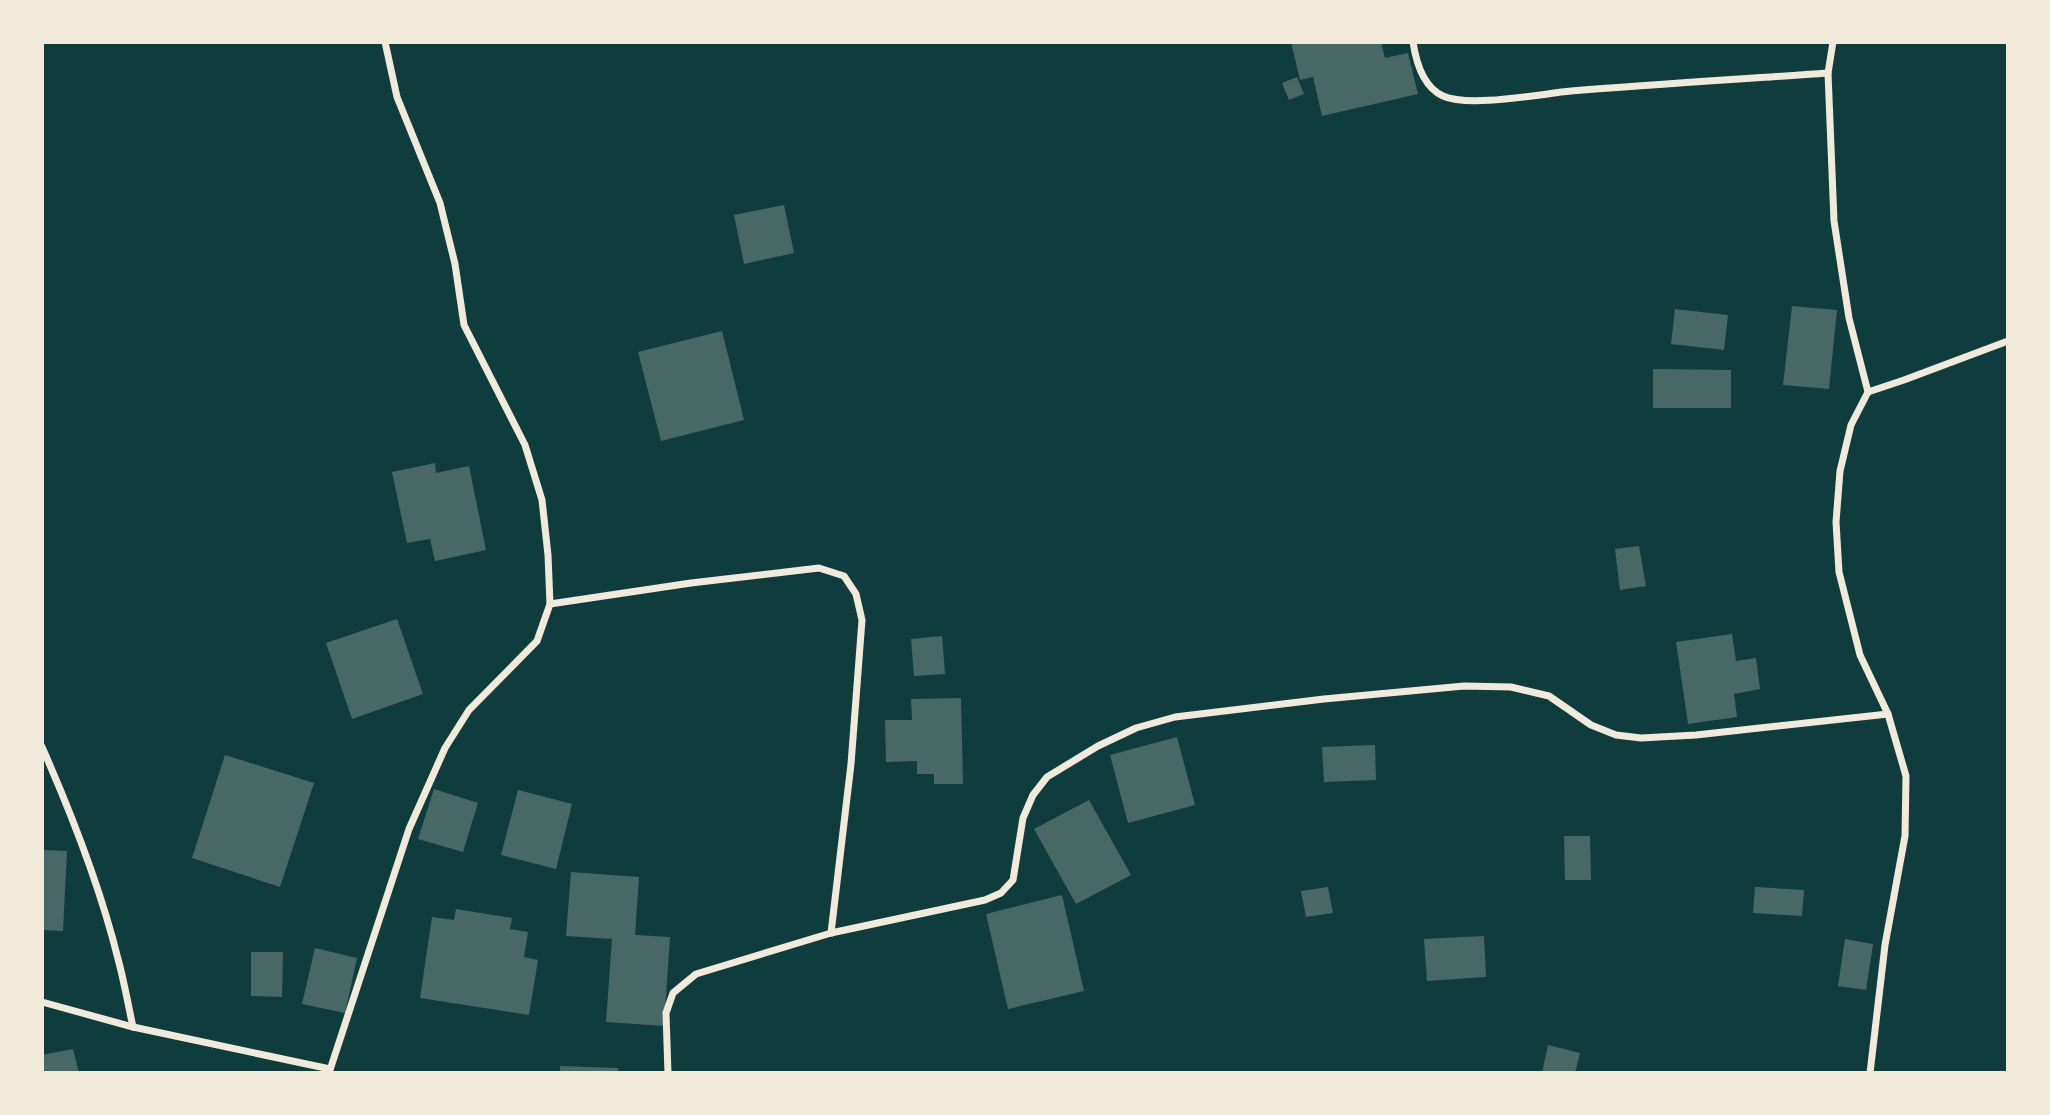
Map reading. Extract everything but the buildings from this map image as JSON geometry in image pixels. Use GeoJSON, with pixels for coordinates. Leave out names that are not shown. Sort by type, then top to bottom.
{"type":"FeatureCollection","features":[{"type":"Feature","properties":{"kind":"street"},"geometry":{"type":"LineString","coordinates":[[42,1002],[133,1027],[329,1071],[410,830],[444,748],[469,710],[537,641],[550,604],[542,500],[525,445],[464,326],[440,203],[397,97],[385,42]]}},
{"type":"Feature","properties":{"kind":"street"},"geometry":{"type":"LineString","coordinates":[[1413,42],[1425,81],[1443,96],[1473,101],[1828,73]]}},
{"type":"Feature","properties":{"kind":"street"},"geometry":{"type":"LineString","coordinates":[[1833,42],[1828,73],[1834,221],[1849,318],[1868,391],[1851,425],[1840,471],[1836,522],[1839,572],[1860,655],[1888,714],[1906,776],[1905,836],[1885,945],[1870,1073]]}},
{"type":"Feature","properties":{"kind":"street"},"geometry":{"type":"LineString","coordinates":[[1868,391],[2008,341]]}},
{"type":"Feature","properties":{"kind":"street"},"geometry":{"type":"LineString","coordinates":[[550,604],[818,568],[845,576],[856,594],[862,620],[851,764],[831,933]]}},
{"type":"Feature","properties":{"kind":"street"},"geometry":{"type":"LineString","coordinates":[[668,1073],[666,1013],[673,993],[696,974],[831,933],[985,900],[1002,893],[1013,880],[1023,818],[1033,795],[1047,776],[1098,746],[1136,728],[1175,717],[1464,686],[1511,687],[1549,696],[1591,725],[1616,735],[1642,738],[1696,735],[1888,714]]}},
{"type":"Feature","properties":{"kind":"street"},"geometry":{"type":"LineString","coordinates":[[42,747],[68,808],[97,889],[118,957],[133,1027]]}}]}
